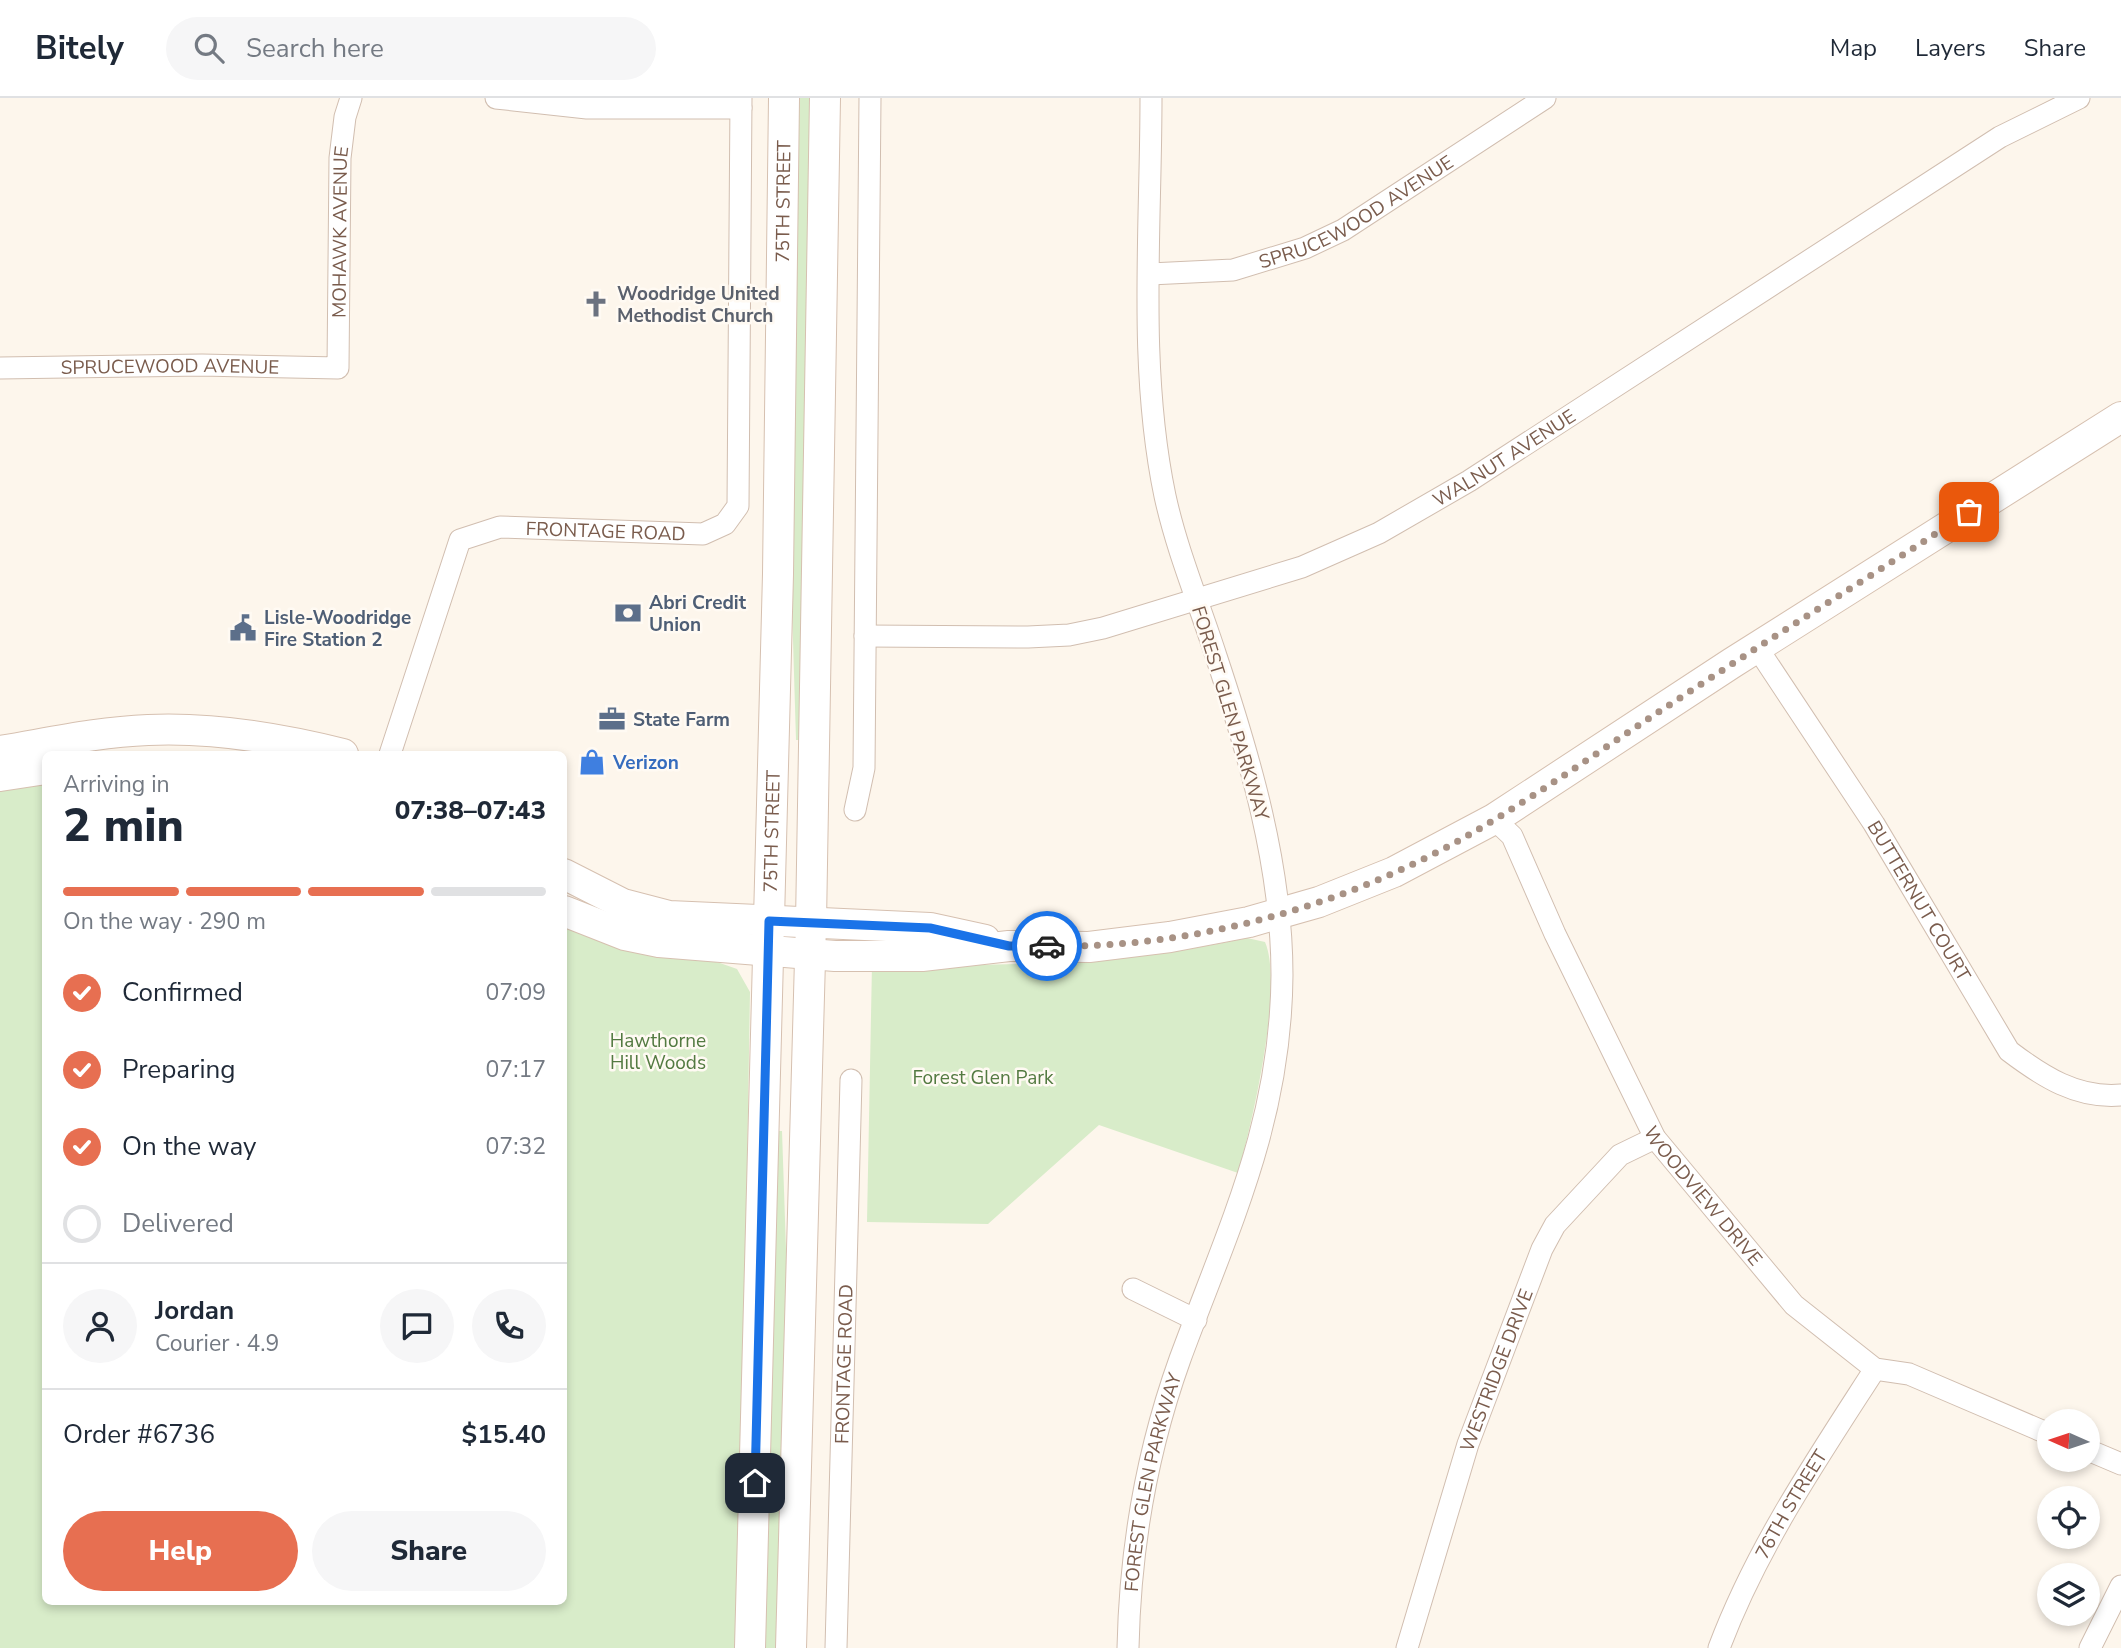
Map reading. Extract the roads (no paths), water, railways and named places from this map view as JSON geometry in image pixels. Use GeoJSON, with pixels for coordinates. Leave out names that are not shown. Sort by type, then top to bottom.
{"type":"FeatureCollection","features":[{"type":"Feature","properties":{"kind":"main road","name":"75TH STREET"},"geometry":{"type":"LineString","coordinates":[[750,1648],[778,574],[784,98]]}},
{"type":"Feature","properties":{"kind":"main road","name":"75TH STREET"},"geometry":{"type":"LineString","coordinates":[[791,1648],[811,923],[825,98]]}},
{"type":"Feature","properties":{"kind":"main road"},"geometry":{"type":"LineString","coordinates":[[567,912],[625,935],[659,943],[810,954],[922,956],[1009,946],[1118,944],[1208,931],[1349,891],[1394,872],[1494,819],[2121,417]]}},
{"type":"Feature","properties":{"kind":"main road"},"geometry":{"type":"LineString","coordinates":[[0,751],[95,735],[189,730],[259,735],[330,751]]}},
{"type":"Feature","properties":{"kind":"main road"},"geometry":{"type":"LineString","coordinates":[[0,776],[42,770]]}},
{"type":"Feature","properties":{"kind":"main road"},"geometry":{"type":"LineString","coordinates":[[567,875],[639,909],[669,916],[930,928],[1009,946]]}},
{"type":"Feature","properties":{"kind":"street","name":"MOHAWK AVENUE"},"geometry":{"type":"LineString","coordinates":[[338,368],[340,158],[345,117],[351,98]]}},
{"type":"Feature","properties":{"kind":"street"},"geometry":{"type":"LineString","coordinates":[[496,98],[587,108],[741,103]]}},
{"type":"Feature","properties":{"kind":"street"},"geometry":{"type":"LineString","coordinates":[[855,810],[864,768],[870,98]]}},
{"type":"Feature","properties":{"kind":"street","name":"FOREST GLEN PARKWAY"},"geometry":{"type":"LineString","coordinates":[[1128,1648],[1132,1569],[1146,1482],[1180,1361],[1237,1213],[1265,1119],[1281,1005],[1278,913],[1257,794],[1175,536],[1158,454],[1151,399],[1151,98]]}},
{"type":"Feature","properties":{"kind":"street","name":"SPRUCEWOOD AVENUE"},"geometry":{"type":"LineString","coordinates":[[1150,274],[1233,270],[1304,248],[1343,230],[1545,98]]}},
{"type":"Feature","properties":{"kind":"street","name":"WALNUT AVENUE"},"geometry":{"type":"LineString","coordinates":[[865,636],[1069,635],[1103,628],[1302,567],[1421,511],[2000,137],[2079,98]]}},
{"type":"Feature","properties":{"kind":"street","name":"FRONTAGE ROAD"},"geometry":{"type":"LineString","coordinates":[[391,751],[460,540],[500,527],[703,534],[725,524],[738,506],[741,103]]}},
{"type":"Feature","properties":{"kind":"street","name":"SPRUCEWOOD AVENUE"},"geometry":{"type":"LineString","coordinates":[[0,368],[202,365],[338,368]]}},
{"type":"Feature","properties":{"kind":"street","name":"BUTTERNUT COURT"},"geometry":{"type":"LineString","coordinates":[[1758,649],[1874,824],[1980,1007],[2009,1051],[2040,1074],[2062,1086],[2099,1095],[2121,1095]]}},
{"type":"Feature","properties":{"kind":"street","name":"WOODVIEW DRIVE"},"geometry":{"type":"LineString","coordinates":[[1494,819],[1512,836],[1555,934],[1655,1138],[1794,1305],[1875,1369],[1909,1374],[2037,1429]]}},
{"type":"Feature","properties":{"kind":"street","name":"FRONTAGE ROAD"},"geometry":{"type":"LineString","coordinates":[[836,1648],[851,1080]]}},
{"type":"Feature","properties":{"kind":"street","name":"WESTRIDGE DRIVE"},"geometry":{"type":"LineString","coordinates":[[1407,1648],[1468,1444],[1542,1249],[1555,1225],[1620,1155],[1655,1138]]}},
{"type":"Feature","properties":{"kind":"street"},"geometry":{"type":"LineString","coordinates":[[1133,1289],[1196,1320]]}},
{"type":"Feature","properties":{"kind":"street","name":"76TH STREET"},"geometry":{"type":"LineString","coordinates":[[1719,1648],[1755,1564],[1785,1508],[1875,1369]]}},
{"type":"Feature","properties":{"kind":"street"},"geometry":{"type":"LineString","coordinates":[[2100,1455],[2121,1464]]}},
{"type":"Feature","properties":{"kind":"street"},"geometry":{"type":"LineString","coordinates":[[2090,1648],[2121,1586]]}},
{"type":"Feature","properties":{"kind":"place","name":"Woodridge United Methodist Church"},"geometry":{"type":"Point","coordinates":[596,304]}},
{"type":"Feature","properties":{"kind":"place","name":"Abri Credit Union"},"geometry":{"type":"Point","coordinates":[628,613]}},
{"type":"Feature","properties":{"kind":"place","name":"Lisle-Woodridge Fire Station 2"},"geometry":{"type":"Point","coordinates":[243,628]}},
{"type":"Feature","properties":{"kind":"place","name":"State Farm"},"geometry":{"type":"Point","coordinates":[612,719]}},
{"type":"Feature","properties":{"kind":"place","name":"Verizon"},"geometry":{"type":"Point","coordinates":[592,762]}},
{"type":"Feature","properties":{"kind":"park label","name":"Hawthorne Hill Woods"},"geometry":{"type":"Point","coordinates":[658,1051]}},
{"type":"Feature","properties":{"kind":"park label","name":"Forest Glen Park"},"geometry":{"type":"Point","coordinates":[983,1077]}}]}
